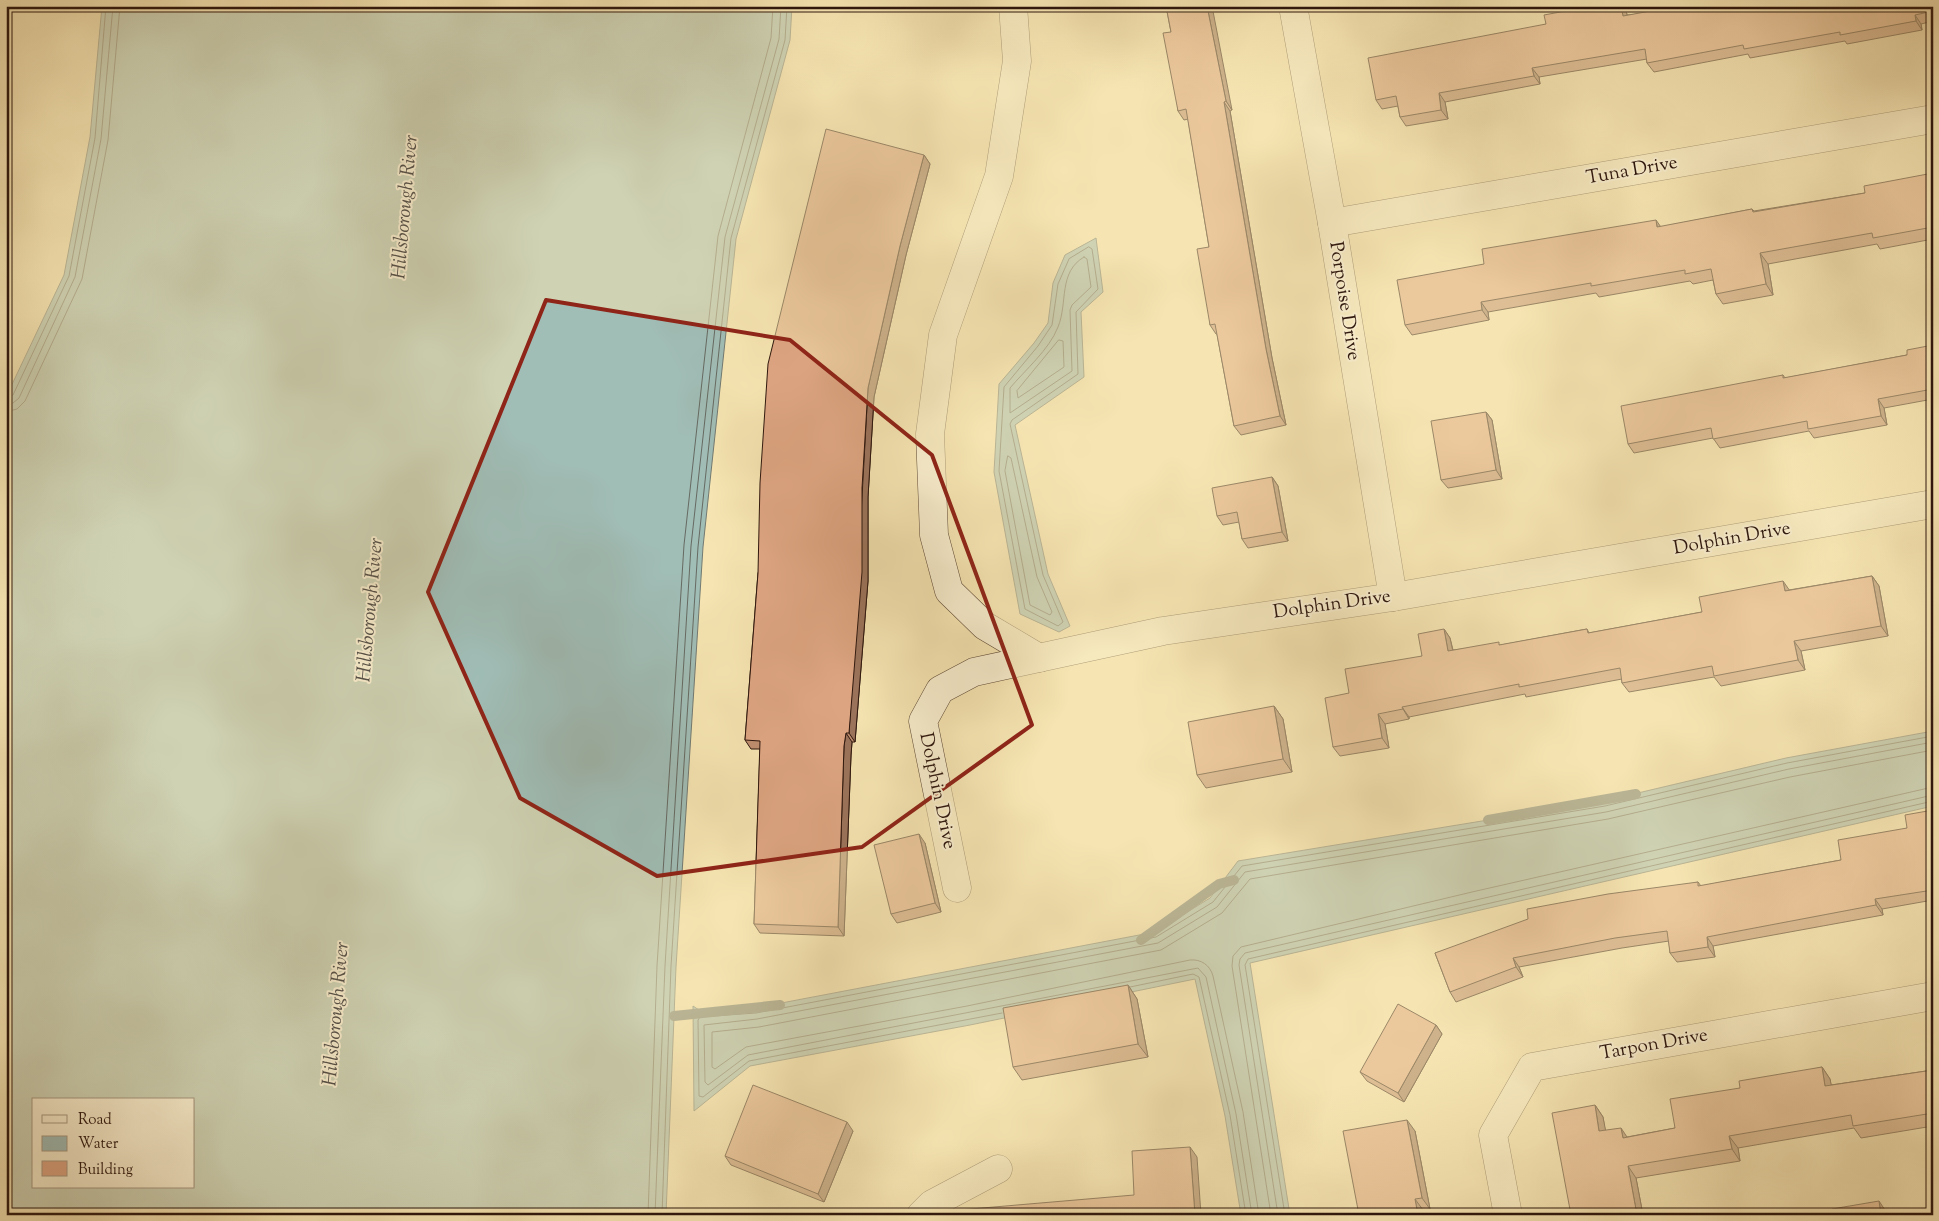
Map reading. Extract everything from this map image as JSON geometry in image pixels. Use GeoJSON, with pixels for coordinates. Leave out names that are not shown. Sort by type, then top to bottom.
{"type":"FeatureCollection","features":[{"type":"Feature","properties":{"kind":"street"},"geometry":{"type":"LineString","coordinates":[[1013,6],[1017,61],[999,176],[943,335],[930,434],[933,517],[934,535],[949,591],[985,626],[1039,658]]}},
{"type":"Feature","properties":{"kind":"street","name":"Porpoise Drive"},"geometry":{"type":"LineString","coordinates":[[1293,6],[1332,223],[1393,597]]}},
{"type":"Feature","properties":{"kind":"street","name":"Tuna Drive"},"geometry":{"type":"LineString","coordinates":[[1332,223],[1933,119]]}},
{"type":"Feature","properties":{"kind":"street","name":"Dolphin Drive"},"geometry":{"type":"LineString","coordinates":[[957,888],[923,721],[940,690],[974,672],[1163,631],[1393,597],[1933,504]]}},
{"type":"Feature","properties":{"kind":"street","name":"Tarpon Drive"},"geometry":{"type":"LineString","coordinates":[[1508,1215],[1493,1135],[1532,1067],[1933,996]]}},
{"type":"Feature","properties":{"kind":"street"},"geometry":{"type":"LineString","coordinates":[[921,1215],[932,1204],[998,1169]]}},
{"type":"Feature","properties":{"kind":"highlighted area"},"geometry":{"type":"Polygon","coordinates":[[[546,300],[790,340],[932,455],[1032,725],[862,847],[657,876],[520,798],[428,592],[546,300]]]}},
{"type":"Feature","properties":{"kind":"water","name":"Hillsborough River"},"geometry":{"type":"Polygon","coordinates":[[[102,6],[792,6],[790,40],[736,239],[703,547],[676,967],[666,1215],[6,1215],[6,397],[64,275],[90,137],[102,6]]]}},
{"type":"Feature","properties":{"kind":"water"},"geometry":{"type":"Polygon","coordinates":[[[1096,238],[1103,292],[1081,312],[1084,377],[1015,425],[1048,574],[1070,626],[1059,632],[1020,614],[994,472],[999,384],[1034,343],[1048,323],[1053,283],[1065,255],[1096,238]]]}},
{"type":"Feature","properties":{"kind":"water"},"geometry":{"type":"Polygon","coordinates":[[[1933,731],[1933,806],[1250,963],[1290,1215],[1241,1215],[1225,1116],[1195,979],[970,1025],[750,1066],[694,1111],[693,1006],[702,1012],[755,1008],[1155,932],[1210,898],[1238,861],[1604,801],[1786,758],[1933,731]]]}},
{"type":"Feature","properties":{"kind":"building"},"geometry":{"type":"Polygon","coordinates":[[[1166,6],[1207,6],[1226,101],[1224,102],[1266,349],[1280,416],[1234,426],[1215,324],[1210,325],[1197,249],[1209,247],[1186,109],[1178,111],[1163,33],[1171,32],[1166,6]]]}},
{"type":"Feature","properties":{"kind":"building"},"geometry":{"type":"Polygon","coordinates":[[[1592,6],[1621,6],[1623,16],[1678,6],[1718,6],[1718,8],[1727,6],[1933,6],[1933,11],[1915,15],[1916,21],[1840,35],[1840,32],[1744,49],[1743,45],[1647,63],[1645,49],[1532,68],[1534,76],[1439,93],[1441,110],[1400,117],[1396,96],[1376,100],[1368,58],[1546,24],[1544,15],[1592,6]]]}},
{"type":"Feature","properties":{"kind":"building"},"geometry":{"type":"Polygon","coordinates":[[[826,129],[924,155],[900,246],[868,388],[862,488],[862,572],[849,733],[846,733],[844,746],[838,927],[754,924],[760,741],[745,740],[758,573],[760,483],[768,364],[826,129]]]}},
{"type":"Feature","properties":{"kind":"building"},"geometry":{"type":"Polygon","coordinates":[[[1933,173],[1933,227],[1873,238],[1872,233],[1760,253],[1766,284],[1716,294],[1711,269],[1685,274],[1685,270],[1591,286],[1591,283],[1481,302],[1482,310],[1405,325],[1397,280],[1484,264],[1482,249],[1656,220],[1657,227],[1752,209],[1753,212],[1865,193],[1864,186],[1933,173]]]}},
{"type":"Feature","properties":{"kind":"building"},"geometry":{"type":"Polygon","coordinates":[[[1933,345],[1933,389],[1878,399],[1881,416],[1808,429],[1807,421],[1713,439],[1711,428],[1628,444],[1621,406],[1783,375],[1783,378],[1907,355],[1907,350],[1933,345]]]}},
{"type":"Feature","properties":{"kind":"building"},"geometry":{"type":"Polygon","coordinates":[[[1486,412],[1496,470],[1441,480],[1431,421],[1486,412]]]}},
{"type":"Feature","properties":{"kind":"building"},"geometry":{"type":"Polygon","coordinates":[[[1272,477],[1282,532],[1242,539],[1237,512],[1217,516],[1212,488],[1272,477]]]}},
{"type":"Feature","properties":{"kind":"building"},"geometry":{"type":"Polygon","coordinates":[[[1872,576],[1881,626],[1794,641],[1798,660],[1714,676],[1712,666],[1622,683],[1620,668],[1519,687],[1519,684],[1402,707],[1403,709],[1378,714],[1382,738],[1333,747],[1325,698],[1349,693],[1345,669],[1422,656],[1418,634],[1444,629],[1448,651],[1499,642],[1499,645],[1587,629],[1588,633],[1702,612],[1699,597],[1783,581],[1785,591],[1872,576]]]}},
{"type":"Feature","properties":{"kind":"building"},"geometry":{"type":"Polygon","coordinates":[[[1933,586],[1933,608],[1929,587],[1933,586]]]}},
{"type":"Feature","properties":{"kind":"building"},"geometry":{"type":"Polygon","coordinates":[[[1274,706],[1283,759],[1197,775],[1188,722],[1274,706]]]}},
{"type":"Feature","properties":{"kind":"building"},"geometry":{"type":"Polygon","coordinates":[[[1933,810],[1933,890],[1875,899],[1876,905],[1707,937],[1708,947],[1670,953],[1667,931],[1615,938],[1513,958],[1516,967],[1450,992],[1435,953],[1528,919],[1527,909],[1608,894],[1698,882],[1698,886],[1841,860],[1838,840],[1907,828],[1905,815],[1933,810]]]}},
{"type":"Feature","properties":{"kind":"building"},"geometry":{"type":"Polygon","coordinates":[[[919,834],[935,903],[891,914],[874,845],[919,834]]]}},
{"type":"Feature","properties":{"kind":"building"},"geometry":{"type":"Polygon","coordinates":[[[1128,985],[1138,1044],[1013,1067],[1003,1008],[1128,985]]]}},
{"type":"Feature","properties":{"kind":"building"},"geometry":{"type":"Polygon","coordinates":[[[1398,1004],[1436,1025],[1398,1093],[1360,1072],[1398,1004]]]}},
{"type":"Feature","properties":{"kind":"building"},"geometry":{"type":"Polygon","coordinates":[[[1822,1067],[1825,1086],[1933,1070],[1933,1113],[1853,1126],[1851,1115],[1729,1136],[1732,1149],[1628,1166],[1637,1215],[1571,1215],[1552,1113],[1595,1105],[1599,1131],[1621,1128],[1623,1138],[1675,1128],[1670,1099],[1740,1088],[1739,1081],[1822,1067]]]}},
{"type":"Feature","properties":{"kind":"building"},"geometry":{"type":"Polygon","coordinates":[[[753,1085],[847,1122],[818,1194],[725,1156],[753,1085]]]}},
{"type":"Feature","properties":{"kind":"building"},"geometry":{"type":"Polygon","coordinates":[[[1407,1120],[1422,1198],[1415,1199],[1418,1215],[1359,1215],[1343,1131],[1407,1120]]]}},
{"type":"Feature","properties":{"kind":"building"},"geometry":{"type":"Polygon","coordinates":[[[1190,1147],[1195,1215],[959,1215],[959,1210],[1134,1195],[1132,1151],[1190,1147]]]}},
{"type":"Feature","properties":{"kind":"building"},"geometry":{"type":"Polygon","coordinates":[[[1879,1201],[1881,1215],[1832,1215],[1832,1209],[1879,1201]]]}},
{"type":"Feature","properties":{"kind":"building"},"geometry":{"type":"Polygon","coordinates":[[[1680,1210],[1681,1215],[1655,1215],[1680,1210]]]}},
{"type":"Feature","properties":{"kind":"waterway"},"geometry":{"type":"LineString","coordinates":[[1488,820],[1636,794]]}},
{"type":"Feature","properties":{"kind":"waterway"},"geometry":{"type":"LineString","coordinates":[[1141,940],[1219,884],[1234,880]]}},
{"type":"Feature","properties":{"kind":"waterway"},"geometry":{"type":"LineString","coordinates":[[674,1016],[780,1005]]}}]}
